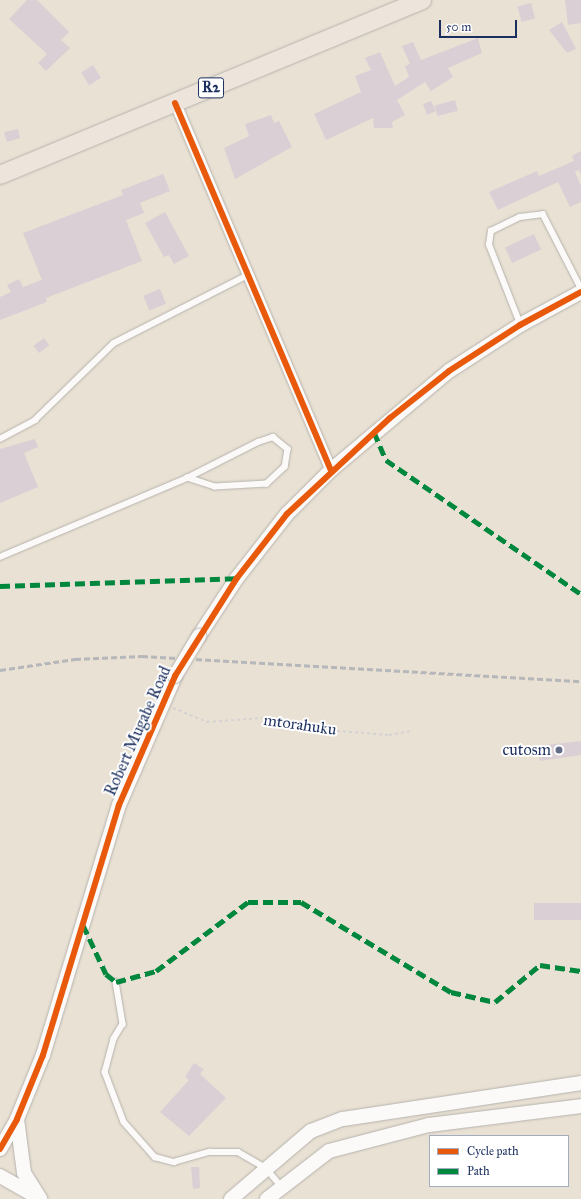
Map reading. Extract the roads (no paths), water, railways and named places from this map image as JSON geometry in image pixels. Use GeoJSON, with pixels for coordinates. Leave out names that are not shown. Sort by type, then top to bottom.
{"type":"FeatureCollection","features":[{"type":"Feature","properties":{"kind":"highway","name":"R2"},"geometry":{"type":"LineString","coordinates":[[0,175],[422,0]]}},
{"type":"Feature","properties":{"kind":"street"},"geometry":{"type":"LineString","coordinates":[[175,103],[331,470]]}},
{"type":"Feature","properties":{"kind":"street","name":"Robert Mugabe Road"},"geometry":{"type":"LineString","coordinates":[[0,1149],[17,1119],[43,1055],[119,805],[176,676],[199,636],[237,578],[287,514],[331,470],[449,371],[520,325],[581,292]]}},
{"type":"Feature","properties":{"kind":"street"},"geometry":{"type":"LineString","coordinates":[[231,1199],[311,1131],[343,1120],[581,1083]]}},
{"type":"Feature","properties":{"kind":"street"},"geometry":{"type":"LineString","coordinates":[[267,1199],[329,1151],[429,1125],[581,1106]]}},
{"type":"Feature","properties":{"kind":"street"},"geometry":{"type":"LineString","coordinates":[[17,1119],[24,1172],[40,1199]]}},
{"type":"Feature","properties":{"kind":"street"},"geometry":{"type":"LineString","coordinates":[[0,1176],[40,1199]]}},
{"type":"Feature","properties":{"kind":"street"},"geometry":{"type":"LineString","coordinates":[[27,1199],[40,1199]]}},
{"type":"Feature","properties":{"kind":"lane"},"geometry":{"type":"LineString","coordinates":[[520,325],[489,245],[491,231],[520,217],[543,214],[581,288]]}},
{"type":"Feature","properties":{"kind":"lane"},"geometry":{"type":"LineString","coordinates":[[0,439],[35,420],[114,343],[248,275]]}},
{"type":"Feature","properties":{"kind":"lane"},"geometry":{"type":"LineString","coordinates":[[0,557],[188,478],[273,437],[288,449],[285,467],[267,484],[216,488],[188,478]]}},
{"type":"Feature","properties":{"kind":"lane"},"geometry":{"type":"LineString","coordinates":[[116,982],[123,1024],[114,1039],[106,1072],[124,1122],[155,1157],[174,1162],[210,1152],[238,1152],[266,1168],[282,1187]]}},
{"type":"Feature","properties":{"kind":"railway"},"geometry":{"type":"LineString","coordinates":[[0,670],[75,659],[142,656],[581,681]]}},
{"type":"Feature","properties":{"kind":"place","name":"cutosm"},"geometry":{"type":"Point","coordinates":[559,750]}}]}
